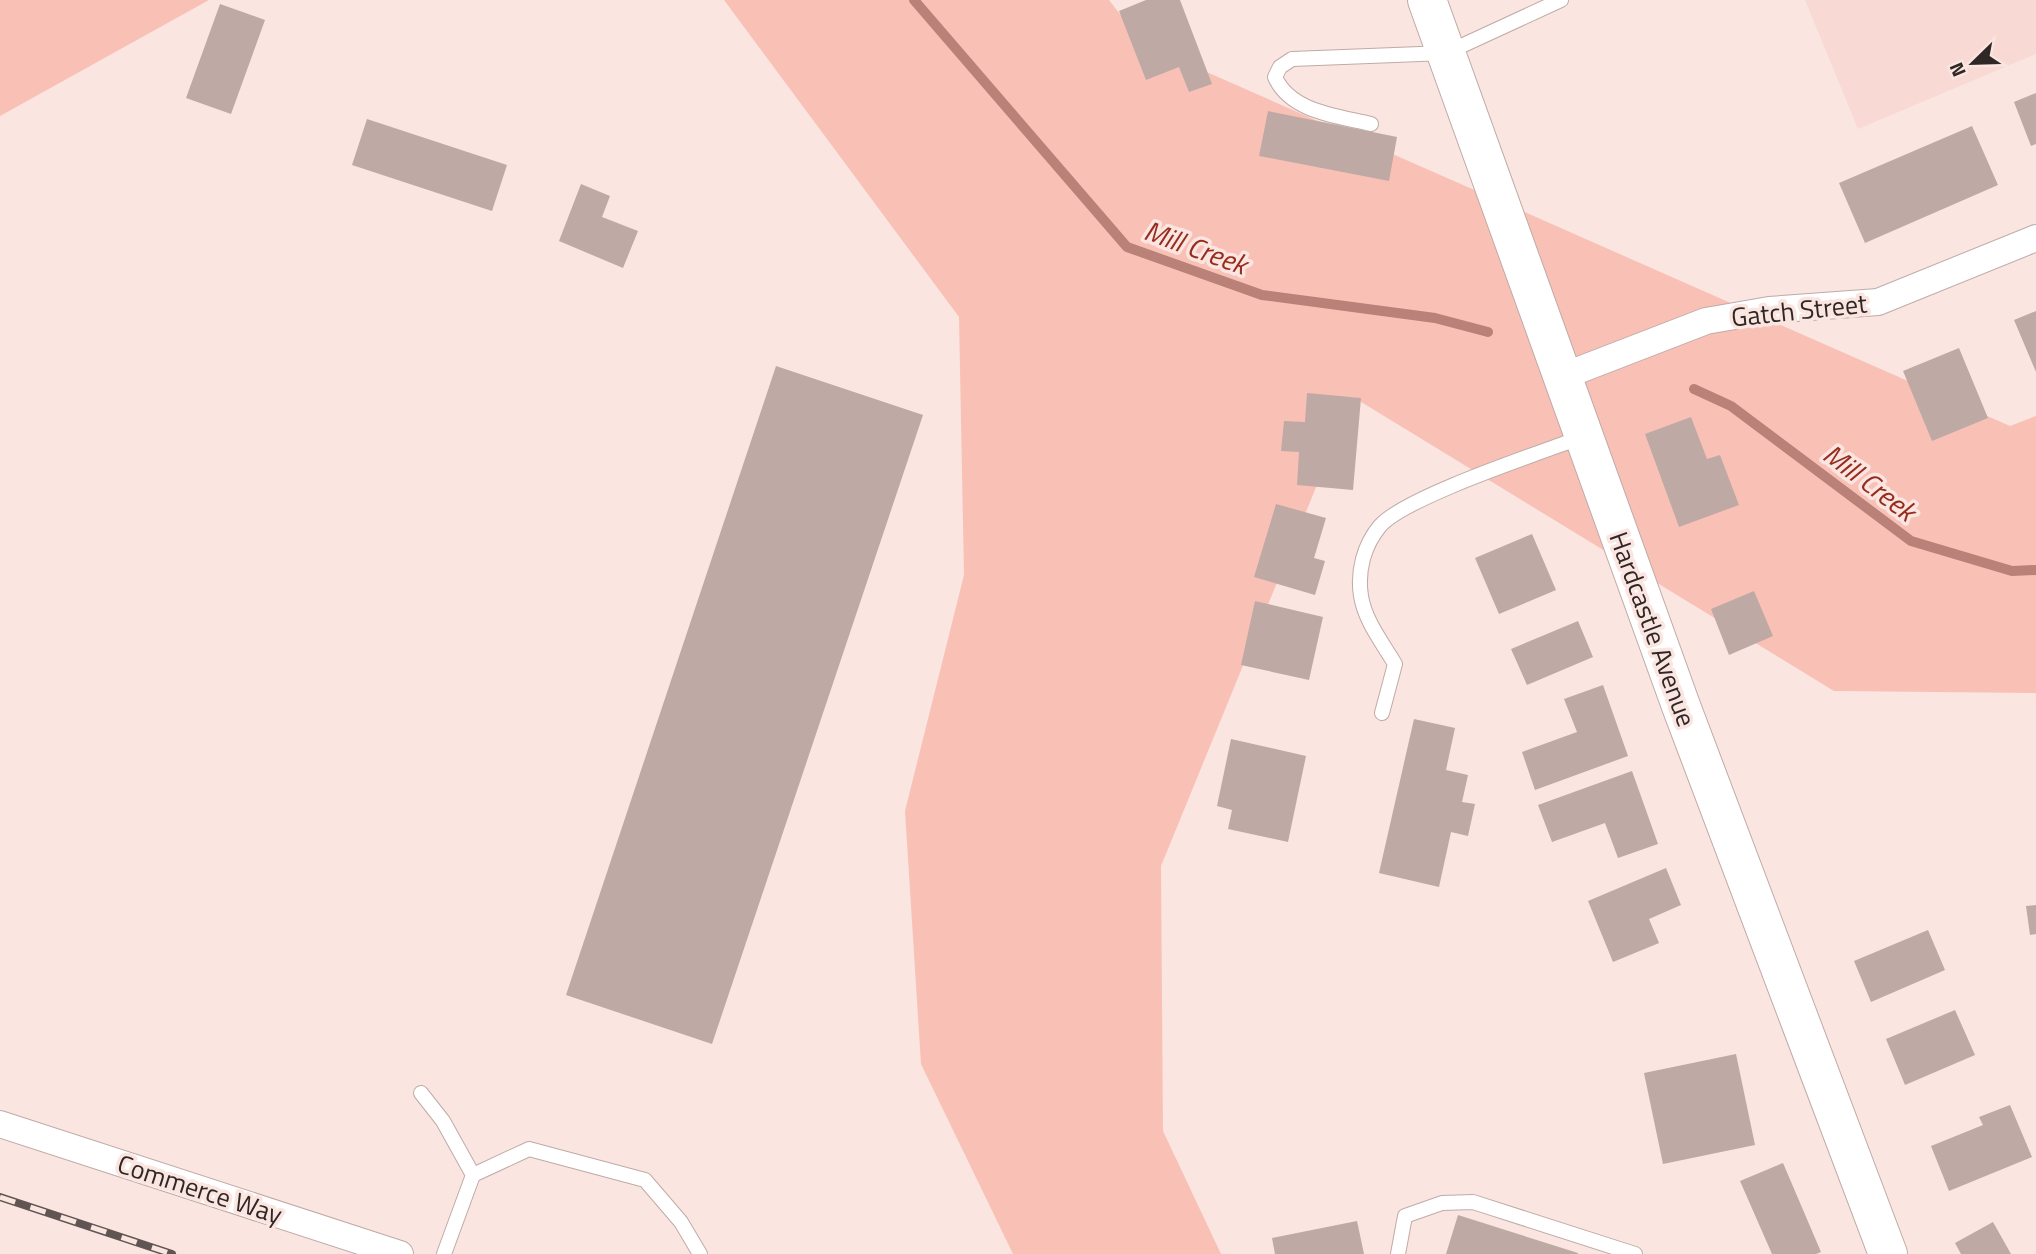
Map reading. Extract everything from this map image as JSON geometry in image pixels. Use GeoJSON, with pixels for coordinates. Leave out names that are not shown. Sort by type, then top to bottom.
{"type":"FeatureCollection","features":[{"type":"Feature","properties":{"kind":"street","name":"Hardcastle Avenue"},"geometry":{"type":"LineString","coordinates":[[1427,0],[1681,706],[1888,1254]]}},
{"type":"Feature","properties":{"kind":"street","name":"Gatch Street"},"geometry":{"type":"LineString","coordinates":[[1561,377],[1706,321],[1769,310],[1878,302],[2036,238]]}},
{"type":"Feature","properties":{"kind":"street","name":"Commerce Way"},"geometry":{"type":"LineString","coordinates":[[0,1124],[400,1254]]}},
{"type":"Feature","properties":{"kind":"lane"},"geometry":{"type":"LineString","coordinates":[[1371,124],[1292,100],[1280,89],[1275,77],[1280,67],[1292,59],[1446,53],[1561,0]]}},
{"type":"Feature","properties":{"kind":"lane"},"geometry":{"type":"LineString","coordinates":[[1382,713],[1395,664],[1366,616],[1359,575],[1364,554],[1382,524],[1429,496],[1583,437]]}},
{"type":"Feature","properties":{"kind":"lane"},"geometry":{"type":"LineString","coordinates":[[421,1093],[443,1121],[473,1175]]}},
{"type":"Feature","properties":{"kind":"lane"},"geometry":{"type":"LineString","coordinates":[[444,1254],[473,1175],[529,1149],[645,1180],[681,1222],[700,1254]]}},
{"type":"Feature","properties":{"kind":"lane"},"geometry":{"type":"LineString","coordinates":[[1398,1254],[1405,1216],[1441,1203],[1473,1202],[1635,1254]]}},
{"type":"Feature","properties":{"kind":"shaded area"},"geometry":{"type":"Polygon","coordinates":[[[0,0],[209,0],[0,116],[0,0]]]}},
{"type":"Feature","properties":{"kind":"shaded area"},"geometry":{"type":"Polygon","coordinates":[[[724,0],[1109,0],[1143,44],[2010,426],[2036,416],[2036,693],[1834,691],[1353,397],[1161,866],[1163,1131],[1221,1254],[1013,1254],[921,1064],[905,811],[964,575],[959,317],[724,0]]]}},
{"type":"Feature","properties":{"kind":"shaded area"},"geometry":{"type":"Polygon","coordinates":[[[1805,0],[2036,0],[2036,54],[1858,129],[1805,0]]]}},
{"type":"Feature","properties":{"kind":"building"},"geometry":{"type":"Polygon","coordinates":[[[1146,0],[1180,0],[1212,84],[1189,92],[1179,67],[1146,80],[1119,11],[1146,0]]]}},
{"type":"Feature","properties":{"kind":"building"},"geometry":{"type":"Polygon","coordinates":[[[220,4],[265,20],[231,114],[186,98],[220,4]]]}},
{"type":"Feature","properties":{"kind":"building"},"geometry":{"type":"Polygon","coordinates":[[[2036,93],[2036,144],[2031,146],[2014,102],[2036,93]]]}},
{"type":"Feature","properties":{"kind":"building"},"geometry":{"type":"Polygon","coordinates":[[[1268,111],[1397,137],[1389,181],[1259,156],[1268,111]]]}},
{"type":"Feature","properties":{"kind":"building"},"geometry":{"type":"Polygon","coordinates":[[[367,119],[507,165],[492,211],[352,165],[367,119]]]}},
{"type":"Feature","properties":{"kind":"building"},"geometry":{"type":"Polygon","coordinates":[[[1972,126],[1998,185],[1865,243],[1839,183],[1972,126]]]}},
{"type":"Feature","properties":{"kind":"building"},"geometry":{"type":"Polygon","coordinates":[[[581,184],[610,196],[602,217],[638,231],[623,268],[559,241],[581,184]]]}},
{"type":"Feature","properties":{"kind":"building"},"geometry":{"type":"Polygon","coordinates":[[[2036,311],[2036,372],[2014,320],[2036,311]]]}},
{"type":"Feature","properties":{"kind":"building"},"geometry":{"type":"Polygon","coordinates":[[[1959,348],[1988,418],[1932,441],[1903,371],[1959,348]]]}},
{"type":"Feature","properties":{"kind":"building"},"geometry":{"type":"Polygon","coordinates":[[[776,366],[923,415],[712,1044],[566,995],[776,366]]]}},
{"type":"Feature","properties":{"kind":"building"},"geometry":{"type":"Polygon","coordinates":[[[1307,393],[1361,398],[1353,490],[1297,485],[1299,452],[1281,451],[1284,421],[1305,422],[1307,393]]]}},
{"type":"Feature","properties":{"kind":"building"},"geometry":{"type":"Polygon","coordinates":[[[1691,417],[1707,459],[1720,455],[1739,505],[1679,527],[1645,434],[1691,417]]]}},
{"type":"Feature","properties":{"kind":"building"},"geometry":{"type":"Polygon","coordinates":[[[1276,504],[1326,518],[1314,558],[1325,561],[1315,595],[1254,577],[1276,504]]]}},
{"type":"Feature","properties":{"kind":"building"},"geometry":{"type":"Polygon","coordinates":[[[1532,534],[1556,590],[1499,614],[1475,558],[1532,534]]]}},
{"type":"Feature","properties":{"kind":"building"},"geometry":{"type":"Polygon","coordinates":[[[1754,591],[1773,636],[1729,655],[1711,609],[1754,591]]]}},
{"type":"Feature","properties":{"kind":"building"},"geometry":{"type":"Polygon","coordinates":[[[1255,601],[1323,617],[1309,680],[1241,665],[1255,601]]]}},
{"type":"Feature","properties":{"kind":"building"},"geometry":{"type":"Polygon","coordinates":[[[1578,621],[1593,657],[1527,685],[1511,649],[1578,621]]]}},
{"type":"Feature","properties":{"kind":"building"},"geometry":{"type":"Polygon","coordinates":[[[1603,685],[1628,756],[1535,790],[1522,752],[1577,732],[1564,699],[1603,685]]]}},
{"type":"Feature","properties":{"kind":"building"},"geometry":{"type":"Polygon","coordinates":[[[1414,719],[1455,728],[1446,770],[1468,775],[1462,802],[1475,804],[1468,836],[1451,832],[1439,887],[1379,873],[1414,719]]]}},
{"type":"Feature","properties":{"kind":"building"},"geometry":{"type":"Polygon","coordinates":[[[1231,739],[1306,756],[1288,842],[1228,829],[1232,810],[1217,806],[1231,739]]]}},
{"type":"Feature","properties":{"kind":"building"},"geometry":{"type":"Polygon","coordinates":[[[1632,771],[1658,844],[1618,858],[1605,823],[1552,842],[1538,805],[1632,771]]]}},
{"type":"Feature","properties":{"kind":"building"},"geometry":{"type":"Polygon","coordinates":[[[1666,868],[1681,905],[1649,919],[1659,943],[1613,962],[1588,901],[1666,868]]]}},
{"type":"Feature","properties":{"kind":"building"},"geometry":{"type":"Polygon","coordinates":[[[2036,905],[2036,934],[2030,935],[2026,906],[2036,905]]]}},
{"type":"Feature","properties":{"kind":"building"},"geometry":{"type":"Polygon","coordinates":[[[1928,930],[1945,970],[1871,1002],[1854,961],[1928,930]]]}},
{"type":"Feature","properties":{"kind":"building"},"geometry":{"type":"Polygon","coordinates":[[[1955,1010],[1975,1055],[1905,1085],[1886,1039],[1955,1010]]]}},
{"type":"Feature","properties":{"kind":"building"},"geometry":{"type":"Polygon","coordinates":[[[1736,1054],[1755,1145],[1663,1164],[1644,1073],[1736,1054]]]}},
{"type":"Feature","properties":{"kind":"building"},"geometry":{"type":"Polygon","coordinates":[[[2010,1105],[2032,1157],[1949,1191],[1931,1146],[1983,1125],[1979,1117],[2010,1105]]]}},
{"type":"Feature","properties":{"kind":"building"},"geometry":{"type":"Polygon","coordinates":[[[1783,1163],[1821,1252],[1816,1254],[1772,1254],[1740,1181],[1783,1163]]]}},
{"type":"Feature","properties":{"kind":"building"},"geometry":{"type":"Polygon","coordinates":[[[1458,1215],[1578,1253],[1578,1254],[1446,1254],[1458,1215]]]}},
{"type":"Feature","properties":{"kind":"building"},"geometry":{"type":"Polygon","coordinates":[[[1357,1221],[1364,1254],[1275,1254],[1272,1238],[1357,1221]]]}},
{"type":"Feature","properties":{"kind":"building"},"geometry":{"type":"Polygon","coordinates":[[[1993,1222],[2011,1254],[1961,1254],[1955,1243],[1993,1222]]]}},
{"type":"Feature","properties":{"kind":"waterway","name":"Mill Creek"},"geometry":{"type":"LineString","coordinates":[[914,0],[1127,247],[1262,295],[1435,318],[1488,332]]}},
{"type":"Feature","properties":{"kind":"waterway","name":"Mill Creek"},"geometry":{"type":"LineString","coordinates":[[1694,389],[1731,406],[1911,541],[2012,571],[2036,570]]}},
{"type":"Feature","properties":{"kind":"railway"},"geometry":{"type":"LineString","coordinates":[[0,1197],[172,1254]]}}]}
